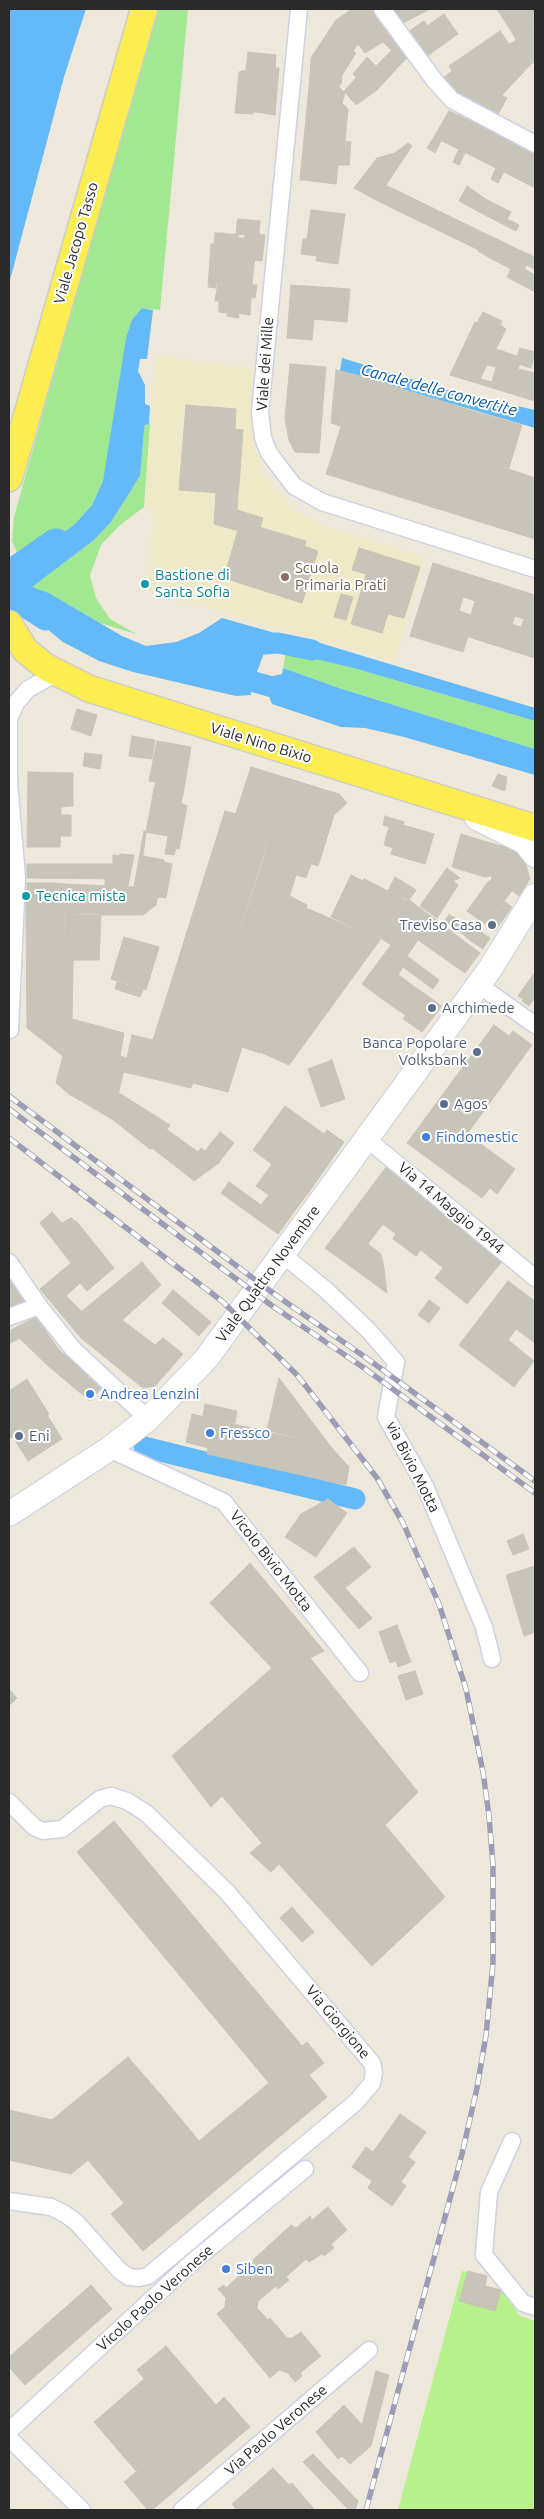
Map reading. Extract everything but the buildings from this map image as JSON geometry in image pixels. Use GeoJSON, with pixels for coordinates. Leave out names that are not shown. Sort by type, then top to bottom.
{"type":"FeatureCollection","features":[{"type":"Feature","properties":{"kind":"main road","name":"Viale Jacopo Tasso"},"geometry":{"type":"LineString","coordinates":[[9,478],[144,9]]}},
{"type":"Feature","properties":{"kind":"main road","name":"Viale Nino Bixio"},"geometry":{"type":"LineString","coordinates":[[9,624],[25,650],[46,667],[90,689],[535,828]]}},
{"type":"Feature","properties":{"kind":"main road"},"geometry":{"type":"LineString","coordinates":[[438,798],[525,842],[535,855]]}},
{"type":"Feature","properties":{"kind":"main road","name":"Viale Quattro Novembre"},"geometry":{"type":"LineString","coordinates":[[9,1514],[109,1449],[148,1419],[206,1359],[485,977],[535,896]]}},
{"type":"Feature","properties":{"kind":"main road","name":"Viale Quattro Novembre"},"geometry":{"type":"LineString","coordinates":[[485,977],[535,921]]}},
{"type":"Feature","properties":{"kind":"street","name":"Viale dei Mille"},"geometry":{"type":"LineString","coordinates":[[299,9],[260,412],[263,438],[269,453],[294,486],[322,502],[535,569]]}},
{"type":"Feature","properties":{"kind":"street"},"geometry":{"type":"LineString","coordinates":[[382,9],[435,81],[452,100],[535,144]]}},
{"type":"Feature","properties":{"kind":"street"},"geometry":{"type":"LineString","coordinates":[[10,1030],[17,878],[9,781],[9,718],[28,689],[57,673]]}},
{"type":"Feature","properties":{"kind":"street"},"geometry":{"type":"LineString","coordinates":[[497,817],[535,823]]}},
{"type":"Feature","properties":{"kind":"street"},"geometry":{"type":"LineString","coordinates":[[485,977],[535,1025]]}},
{"type":"Feature","properties":{"kind":"street","name":"Via 14 Maggio 1944"},"geometry":{"type":"LineString","coordinates":[[367,1139],[535,1278]]}},
{"type":"Feature","properties":{"kind":"street","name":"via Bivio Motta"},"geometry":{"type":"LineString","coordinates":[[282,1254],[326,1290],[369,1331],[396,1362],[386,1416],[425,1486],[484,1627],[492,1659]]}},
{"type":"Feature","properties":{"kind":"street"},"geometry":{"type":"LineString","coordinates":[[9,1262],[39,1306],[73,1348],[148,1419]]}},
{"type":"Feature","properties":{"kind":"street"},"geometry":{"type":"LineString","coordinates":[[9,1317],[39,1306]]}},
{"type":"Feature","properties":{"kind":"street","name":"Vicolo Bivio Motta"},"geometry":{"type":"LineString","coordinates":[[109,1449],[224,1502],[360,1673]]}},
{"type":"Feature","properties":{"kind":"street","name":"Via Giorgione"},"geometry":{"type":"LineString","coordinates":[[9,1802],[34,1827],[43,1832],[62,1829],[100,1800],[110,1796],[127,1801],[146,1813],[227,1892],[372,2063],[374,2072],[372,2083],[356,2102],[148,2276],[139,2278],[129,2277],[120,2271],[76,2222],[65,2214],[52,2207],[9,2201]]}},
{"type":"Feature","properties":{"kind":"street"},"geometry":{"type":"LineString","coordinates":[[512,2141],[489,2192],[484,2255],[523,2303],[535,2307]]}},
{"type":"Feature","properties":{"kind":"street","name":"Vicolo Paolo Veronese"},"geometry":{"type":"LineString","coordinates":[[9,2431],[190,2264],[305,2169]]}},
{"type":"Feature","properties":{"kind":"street","name":"Via Paolo Veronese"},"geometry":{"type":"LineString","coordinates":[[182,2510],[369,2350]]}},
{"type":"Feature","properties":{"kind":"street"},"geometry":{"type":"LineString","coordinates":[[9,2438],[82,2510]]}},
{"type":"Feature","properties":{"kind":"shaded area"},"geometry":{"type":"Polygon","coordinates":[[[156,355],[254,369],[250,413],[254,443],[262,470],[273,488],[298,512],[327,527],[426,557],[395,662],[147,591],[154,509],[144,507],[156,355]]]}},
{"type":"Feature","properties":{"kind":"green space"},"geometry":{"type":"Polygon","coordinates":[[[155,9],[188,9],[160,310],[142,308],[126,338],[107,462],[103,481],[92,505],[76,523],[44,548],[21,562],[12,541],[14,517],[155,9]]]}},
{"type":"Feature","properties":{"kind":"green space"},"geometry":{"type":"Polygon","coordinates":[[[150,423],[144,507],[119,526],[101,545],[90,575],[96,598],[110,619],[136,634],[100,623],[49,593],[31,587],[94,540],[111,522],[140,476],[144,431],[146,425],[150,423]]]}},
{"type":"Feature","properties":{"kind":"green space"},"geometry":{"type":"Polygon","coordinates":[[[286,652],[357,669],[535,721],[535,749],[339,688],[283,668],[286,652]]]}},
{"type":"Feature","properties":{"kind":"green space"},"geometry":{"type":"Polygon","coordinates":[[[462,2271],[487,2276],[485,2286],[501,2290],[520,2316],[535,2321],[535,2510],[398,2510],[462,2271]]]}},
{"type":"Feature","properties":{"kind":"water"},"geometry":{"type":"Polygon","coordinates":[[[9,9],[86,9],[64,77],[9,284],[9,9]]]}},
{"type":"Feature","properties":{"kind":"water"},"geometry":{"type":"Polygon","coordinates":[[[142,308],[153,310],[147,359],[140,359],[138,371],[145,385],[145,404],[150,406],[149,424],[145,425],[144,431],[140,476],[111,522],[94,540],[32,587],[49,593],[122,636],[146,646],[176,642],[199,633],[222,618],[275,633],[264,653],[251,688],[251,695],[236,696],[133,672],[99,661],[63,642],[26,612],[21,611],[18,569],[21,562],[44,548],[76,523],[92,505],[103,481],[126,338],[132,320],[142,308]]]}},
{"type":"Feature","properties":{"kind":"water","name":"Canale delle convertite"},"geometry":{"type":"Polygon","coordinates":[[[342,358],[457,393],[535,410],[535,428],[340,371],[342,358]]]}},
{"type":"Feature","properties":{"kind":"water"},"geometry":{"type":"Polygon","coordinates":[[[285,639],[298,643],[307,639],[535,708],[535,721],[357,669],[286,652],[281,649],[285,639]]]}},
{"type":"Feature","properties":{"kind":"water"},"geometry":{"type":"Polygon","coordinates":[[[283,668],[339,688],[535,749],[535,775],[404,737],[365,728],[341,727],[272,704],[268,694],[273,676],[282,674],[283,668]]]}},
{"type":"Feature","properties":{"kind":"waterway"},"geometry":{"type":"LineString","coordinates":[[9,579],[56,546]]}},
{"type":"Feature","properties":{"kind":"waterway"},"geometry":{"type":"LineString","coordinates":[[9,597],[45,620]]}},
{"type":"Feature","properties":{"kind":"waterway"},"geometry":{"type":"LineString","coordinates":[[240,646],[278,643],[312,650]]}},
{"type":"Feature","properties":{"kind":"waterway"},"geometry":{"type":"LineString","coordinates":[[226,674],[297,694]]}},
{"type":"Feature","properties":{"kind":"waterway"},"geometry":{"type":"LineString","coordinates":[[144,1447],[355,1499]]}},
{"type":"Feature","properties":{"kind":"railway"},"geometry":{"type":"LineString","coordinates":[[9,1096],[277,1296],[365,1357],[535,1481]]}},
{"type":"Feature","properties":{"kind":"railway"},"geometry":{"type":"LineString","coordinates":[[9,1109],[271,1305],[364,1368],[535,1493]]}},
{"type":"Feature","properties":{"kind":"railway"},"geometry":{"type":"LineString","coordinates":[[9,1138],[223,1302],[298,1376],[377,1478],[403,1523],[439,1604],[466,1689],[483,1772],[493,1865],[493,1963],[486,2035],[477,2088],[462,2154],[366,2510]]}},
{"type":"Feature","properties":{"kind":"place","name":"Scuola Primaria Prati"},"geometry":{"type":"Point","coordinates":[285,577]}},
{"type":"Feature","properties":{"kind":"place","name":"Bastione di Santa Sofia"},"geometry":{"type":"Point","coordinates":[145,584]}},
{"type":"Feature","properties":{"kind":"place","name":"Tecnica mista"},"geometry":{"type":"Point","coordinates":[26,896]}},
{"type":"Feature","properties":{"kind":"place","name":"Treviso Casa"},"geometry":{"type":"Point","coordinates":[492,925]}},
{"type":"Feature","properties":{"kind":"place","name":"Archimede"},"geometry":{"type":"Point","coordinates":[432,1008]}},
{"type":"Feature","properties":{"kind":"place","name":"Banca Popolare Volksbank"},"geometry":{"type":"Point","coordinates":[477,1052]}},
{"type":"Feature","properties":{"kind":"place","name":"Agos"},"geometry":{"type":"Point","coordinates":[444,1104]}},
{"type":"Feature","properties":{"kind":"place","name":"Findomestic"},"geometry":{"type":"Point","coordinates":[426,1137]}},
{"type":"Feature","properties":{"kind":"place","name":"Andrea Lenzini"},"geometry":{"type":"Point","coordinates":[90,1394]}},
{"type":"Feature","properties":{"kind":"place","name":"Fressco"},"geometry":{"type":"Point","coordinates":[210,1433]}},
{"type":"Feature","properties":{"kind":"place","name":"Eni"},"geometry":{"type":"Point","coordinates":[19,1436]}},
{"type":"Feature","properties":{"kind":"place","name":"Siben"},"geometry":{"type":"Point","coordinates":[226,2269]}}]}
